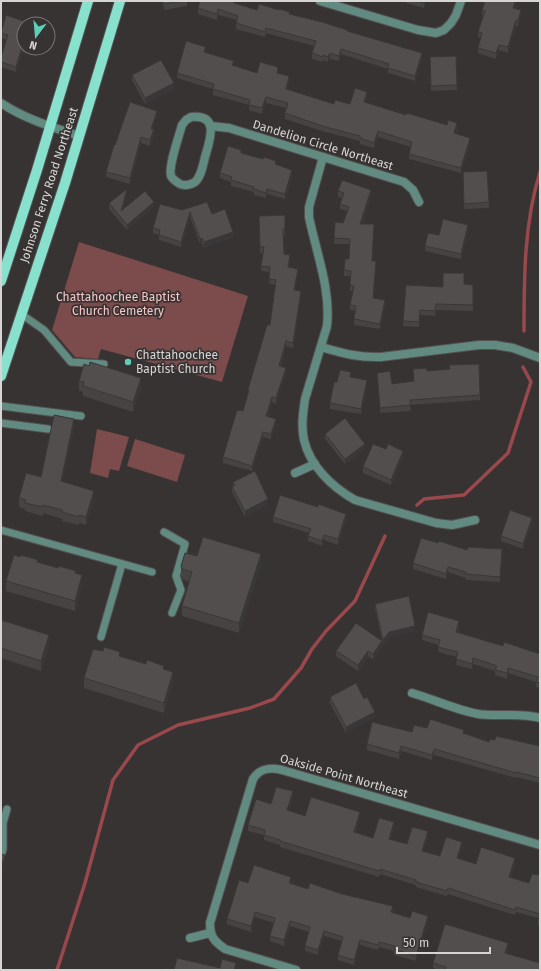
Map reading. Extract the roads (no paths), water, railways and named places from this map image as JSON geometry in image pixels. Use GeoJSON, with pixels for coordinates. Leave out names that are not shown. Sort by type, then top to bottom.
{"type":"FeatureCollection","features":[{"type":"Feature","properties":{"kind":"main road","name":"Johnson Ferry Road Northeast"},"geometry":{"type":"LineString","coordinates":[[1,281],[88,1]]}},
{"type":"Feature","properties":{"kind":"main road","name":"Johnson Ferry Road Northeast"},"geometry":{"type":"LineString","coordinates":[[1,376],[65,183],[120,1]]}},
{"type":"Feature","properties":{"kind":"street"},"geometry":{"type":"LineString","coordinates":[[320,1],[418,30],[436,33],[444,30],[451,23],[456,15],[461,1]]}},
{"type":"Feature","properties":{"kind":"street"},"geometry":{"type":"LineString","coordinates":[[1,103],[16,113],[79,136]]}},
{"type":"Feature","properties":{"kind":"street","name":"Dandelion Circle Northeast"},"geometry":{"type":"LineString","coordinates":[[211,126],[212,134],[199,176],[195,182],[188,185],[182,185],[171,176],[170,168],[182,125],[191,117],[199,116],[206,120],[211,126],[229,128],[404,182],[413,190],[419,202]]}},
{"type":"Feature","properties":{"kind":"street"},"geometry":{"type":"LineString","coordinates":[[323,157],[309,207],[309,217],[327,298],[328,313],[327,326],[305,399],[303,425],[304,440],[308,452],[315,464],[332,484],[355,500],[436,523],[452,525],[474,520]]}},
{"type":"Feature","properties":{"kind":"street"},"geometry":{"type":"LineString","coordinates":[[321,347],[350,356],[366,358],[479,345],[495,345],[513,348],[540,358]]}},
{"type":"Feature","properties":{"kind":"street"},"geometry":{"type":"LineString","coordinates":[[295,473],[315,464]]}},
{"type":"Feature","properties":{"kind":"street"},"geometry":{"type":"LineString","coordinates":[[412,693],[469,712],[480,714],[526,715],[540,718]]}},
{"type":"Feature","properties":{"kind":"street","name":"Oakside Point Northeast"},"geometry":{"type":"LineString","coordinates":[[210,933],[211,918],[253,779],[256,775],[267,769],[274,768],[282,770],[540,845]]}},
{"type":"Feature","properties":{"kind":"street"},"geometry":{"type":"LineString","coordinates":[[190,938],[210,933],[216,942],[225,949],[296,970]]}},
{"type":"Feature","properties":{"kind":"lane"},"geometry":{"type":"LineString","coordinates":[[21,314],[44,330],[71,362],[104,364]]}},
{"type":"Feature","properties":{"kind":"lane"},"geometry":{"type":"LineString","coordinates":[[1,406],[81,416]]}},
{"type":"Feature","properties":{"kind":"lane"},"geometry":{"type":"LineString","coordinates":[[1,423],[48,429]]}},
{"type":"Feature","properties":{"kind":"lane"},"geometry":{"type":"LineString","coordinates":[[1,530],[152,572]]}},
{"type":"Feature","properties":{"kind":"lane"},"geometry":{"type":"LineString","coordinates":[[164,532],[185,544],[176,576],[181,590],[172,613]]}},
{"type":"Feature","properties":{"kind":"lane"},"geometry":{"type":"LineString","coordinates":[[101,637],[122,564]]}},
{"type":"Feature","properties":{"kind":"lane"},"geometry":{"type":"LineString","coordinates":[[1,855],[3,823],[7,809]]}},
{"type":"Feature","properties":{"kind":"waterway"},"geometry":{"type":"LineString","coordinates":[[524,331],[524,291],[528,231],[540,172]]}},
{"type":"Feature","properties":{"kind":"waterway"},"geometry":{"type":"LineString","coordinates":[[417,505],[424,499],[464,495],[508,453],[531,382],[523,367]]}},
{"type":"Feature","properties":{"kind":"waterway"},"geometry":{"type":"LineString","coordinates":[[57,970],[85,883],[113,780],[138,745],[178,725],[250,708],[274,699],[301,668],[312,649],[326,631],[355,601],[385,536]]}},
{"type":"Feature","properties":{"kind":"place","name":"Chattahoochee Baptist Church"},"geometry":{"type":"Point","coordinates":[128,362]}},
{"type":"Feature","properties":{"kind":"park label","name":"Chattahoochee Baptist Church Cemetery"},"geometry":{"type":"Point","coordinates":[118,304]}}]}
